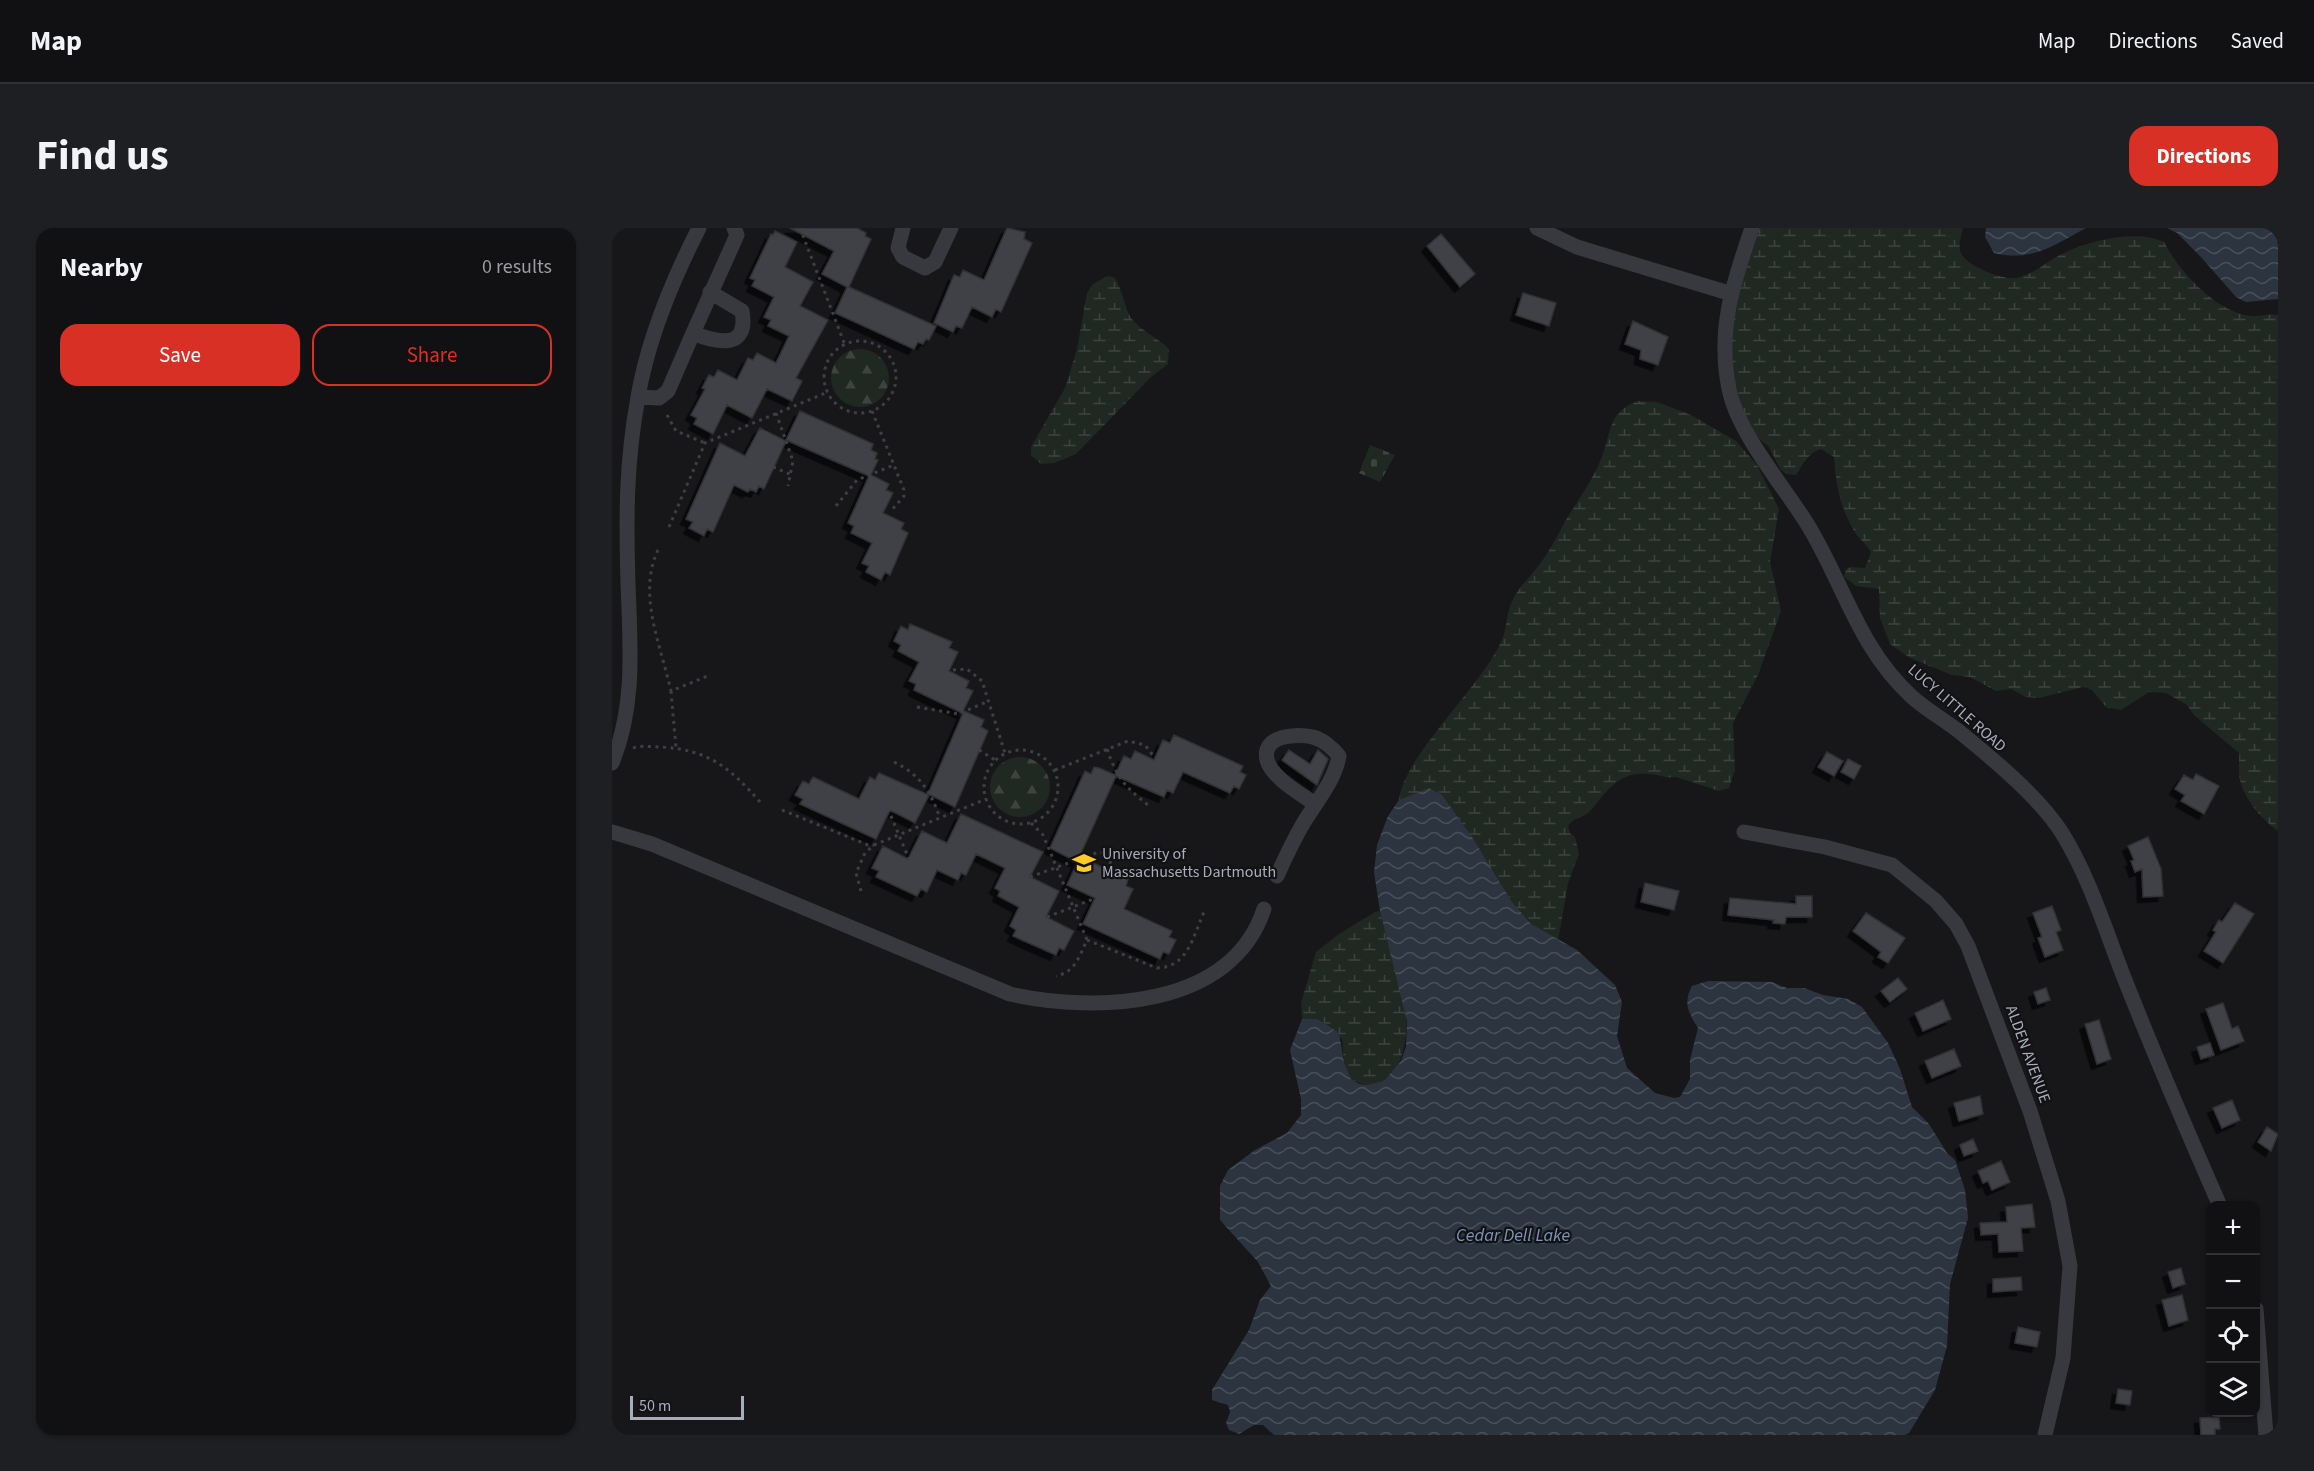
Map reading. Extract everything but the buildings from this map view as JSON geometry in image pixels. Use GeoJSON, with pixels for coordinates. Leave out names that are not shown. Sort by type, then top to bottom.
{"type":"FeatureCollection","features":[{"type":"Feature","properties":{"kind":"street"},"geometry":{"type":"LineString","coordinates":[[612,763],[629,696],[631,626],[626,488],[628,448],[643,365],[657,324],[699,228]]}},
{"type":"Feature","properties":{"kind":"street"},"geometry":{"type":"LineString","coordinates":[[638,397],[659,398],[668,391],[737,235],[734,228]]}},
{"type":"Feature","properties":{"kind":"street"},"geometry":{"type":"LineString","coordinates":[[903,228],[898,248],[903,257],[925,268],[935,262],[951,228]]}},
{"type":"Feature","properties":{"kind":"street"},"geometry":{"type":"LineString","coordinates":[[1537,228],[1577,247],[1732,294]]}},
{"type":"Feature","properties":{"kind":"street","name":"LUCY LITTLE ROAD"},"geometry":{"type":"LineString","coordinates":[[1752,228],[1724,329],[1729,391],[1746,429],[1807,523],[1834,573],[1859,629],[1887,669],[1912,697],[1962,734],[2006,773],[2062,833],[2089,889],[2165,1081],[2218,1201]]}},
{"type":"Feature","properties":{"kind":"street"},"geometry":{"type":"LineString","coordinates":[[693,333],[715,342],[728,342],[739,335],[745,325],[742,311],[710,292]]}},
{"type":"Feature","properties":{"kind":"street"},"geometry":{"type":"LineString","coordinates":[[1277,876],[1315,804],[1337,769],[1339,756],[1334,750],[1312,737],[1281,737],[1273,741],[1267,751],[1268,761],[1275,772],[1315,804]]}},
{"type":"Feature","properties":{"kind":"street"},"geometry":{"type":"LineString","coordinates":[[612,832],[652,844],[1010,993],[1061,1004],[1125,1002],[1161,995],[1201,979],[1238,955],[1251,938],[1264,909]]}},
{"type":"Feature","properties":{"kind":"street","name":"ALDEN AVENUE"},"geometry":{"type":"LineString","coordinates":[[1744,832],[1825,847],[1892,866],[1936,901],[1956,924],[1968,946],[2026,1100],[2058,1201],[2070,1266],[2063,1358],[2045,1435]]}},
{"type":"Feature","properties":{"kind":"street"},"geometry":{"type":"LineString","coordinates":[[2260,1359],[2266,1435]]}},
{"type":"Feature","properties":{"kind":"path"},"geometry":{"type":"LineString","coordinates":[[800,228],[845,345]]}},
{"type":"Feature","properties":{"kind":"path"},"geometry":{"type":"LineString","coordinates":[[859,342],[873,344],[885,352],[894,364],[896,378],[893,392],[884,404],[872,411],[859,413],[846,410],[835,403],[828,392],[824,382],[829,360],[845,345],[859,342]]}},
{"type":"Feature","properties":{"kind":"path"},"geometry":{"type":"LineString","coordinates":[[669,527],[705,443],[828,392]]}},
{"type":"Feature","properties":{"kind":"path"},"geometry":{"type":"LineString","coordinates":[[872,411],[904,490],[904,496],[890,512]]}},
{"type":"Feature","properties":{"kind":"path"},"geometry":{"type":"LineString","coordinates":[[776,413],[793,461],[788,486]]}},
{"type":"Feature","properties":{"kind":"path"},"geometry":{"type":"LineString","coordinates":[[667,415],[676,431],[705,443]]}},
{"type":"Feature","properties":{"kind":"path"},"geometry":{"type":"LineString","coordinates":[[836,507],[857,480],[894,465]]}},
{"type":"Feature","properties":{"kind":"path"},"geometry":{"type":"LineString","coordinates":[[773,467],[792,475]]}},
{"type":"Feature","properties":{"kind":"path"},"geometry":{"type":"LineString","coordinates":[[658,550],[649,576],[648,594],[671,691],[676,748]]}},
{"type":"Feature","properties":{"kind":"path"},"geometry":{"type":"LineString","coordinates":[[953,670],[967,669],[982,681],[1005,753]]}},
{"type":"Feature","properties":{"kind":"path"},"geometry":{"type":"LineString","coordinates":[[671,691],[710,675]]}},
{"type":"Feature","properties":{"kind":"path"},"geometry":{"type":"LineString","coordinates":[[917,707],[958,714],[989,701]]}},
{"type":"Feature","properties":{"kind":"path"},"geometry":{"type":"LineString","coordinates":[[1055,770],[1128,741],[1136,741],[1145,745],[1155,758]]}},
{"type":"Feature","properties":{"kind":"path"},"geometry":{"type":"LineString","coordinates":[[630,749],[644,746],[676,748],[704,754],[724,765],[761,803]]}},
{"type":"Feature","properties":{"kind":"path"},"geometry":{"type":"LineString","coordinates":[[1107,749],[1124,787],[1148,805]]}},
{"type":"Feature","properties":{"kind":"path"},"geometry":{"type":"LineString","coordinates":[[979,750],[995,760]]}},
{"type":"Feature","properties":{"kind":"path"},"geometry":{"type":"LineString","coordinates":[[1029,750],[1044,758],[1055,770],[1058,781],[1055,802],[1050,812],[1031,823],[1012,824],[1004,820],[996,815],[986,799],[984,781],[995,760],[1005,753],[1029,750]]}},
{"type":"Feature","properties":{"kind":"path"},"geometry":{"type":"LineString","coordinates":[[894,762],[910,770],[921,780],[930,791],[940,818]]}},
{"type":"Feature","properties":{"kind":"path"},"geometry":{"type":"LineString","coordinates":[[861,891],[856,873],[865,853],[874,845],[986,799]]}},
{"type":"Feature","properties":{"kind":"path"},"geometry":{"type":"LineString","coordinates":[[888,809],[909,859]]}},
{"type":"Feature","properties":{"kind":"path"},"geometry":{"type":"LineString","coordinates":[[782,810],[868,845],[874,845]]}},
{"type":"Feature","properties":{"kind":"path"},"geometry":{"type":"LineString","coordinates":[[1031,823],[1043,835],[1087,940],[1157,968],[1175,966],[1182,959],[1205,910]]}},
{"type":"Feature","properties":{"kind":"path"},"geometry":{"type":"LineString","coordinates":[[1030,877],[1099,852],[1126,859]]}},
{"type":"Feature","properties":{"kind":"path"},"geometry":{"type":"LineString","coordinates":[[1107,871],[1113,856]]}},
{"type":"Feature","properties":{"kind":"path"},"geometry":{"type":"LineString","coordinates":[[1047,917],[1096,898]]}},
{"type":"Feature","properties":{"kind":"path"},"geometry":{"type":"LineString","coordinates":[[1056,976],[1067,974],[1075,965],[1087,940]]}},
{"type":"Feature","properties":{"kind":"green space"},"geometry":{"type":"Polygon","coordinates":[[[1757,228],[1963,228],[1960,249],[1966,260],[1987,272],[2010,278],[2026,275],[2065,253],[2092,242],[2123,237],[2151,238],[2164,242],[2188,277],[2224,307],[2250,316],[2278,315],[2278,831],[2258,813],[2243,789],[2240,781],[2239,753],[2194,715],[2187,705],[2166,693],[2149,692],[2121,710],[2106,707],[2092,690],[2083,687],[2039,698],[2026,697],[2011,689],[1996,691],[1970,677],[1952,675],[1910,658],[1890,644],[1880,618],[1879,589],[1856,586],[1844,577],[1846,569],[1865,568],[1871,552],[1855,532],[1845,512],[1837,486],[1834,457],[1821,449],[1809,456],[1796,475],[1786,474],[1780,469],[1769,447],[1757,437],[1739,412],[1726,362],[1735,300],[1747,267],[1757,228]]]}},
{"type":"Feature","properties":{"kind":"green space"},"geometry":{"type":"Polygon","coordinates":[[[1108,276],[1115,278],[1131,318],[1139,327],[1169,349],[1168,364],[1151,377],[1076,454],[1054,463],[1041,464],[1031,455],[1031,447],[1065,388],[1077,349],[1087,293],[1093,284],[1108,276]]]}},
{"type":"Feature","properties":{"kind":"green space"},"geometry":{"type":"Polygon","coordinates":[[[854,349],[866,349],[881,357],[889,372],[889,384],[881,399],[866,407],[854,407],[839,399],[831,384],[831,372],[839,357],[854,349]]]}},
{"type":"Feature","properties":{"kind":"green space"},"geometry":{"type":"Polygon","coordinates":[[[1637,401],[1657,402],[1691,415],[1736,441],[1757,465],[1779,509],[1770,562],[1781,611],[1758,675],[1733,723],[1735,770],[1729,788],[1719,791],[1676,777],[1648,774],[1629,776],[1608,789],[1588,813],[1568,826],[1570,833],[1575,837],[1579,854],[1568,883],[1558,941],[1531,924],[1512,902],[1474,840],[1429,788],[1399,800],[1414,763],[1492,659],[1504,636],[1509,608],[1514,597],[1547,554],[1589,482],[1601,459],[1615,418],[1627,406],[1637,401]]]}},
{"type":"Feature","properties":{"kind":"green space"},"geometry":{"type":"Polygon","coordinates":[[[1370,445],[1395,455],[1380,482],[1359,473],[1370,445]]]}},
{"type":"Feature","properties":{"kind":"green space"},"geometry":{"type":"Polygon","coordinates":[[[1014,757],[1026,757],[1037,762],[1045,770],[1050,787],[1048,799],[1037,812],[1026,817],[1014,817],[1003,812],[995,804],[990,793],[990,781],[995,770],[1003,762],[1014,757]]]}},
{"type":"Feature","properties":{"kind":"green space"},"geometry":{"type":"Polygon","coordinates":[[[1380,911],[1405,1007],[1406,1036],[1398,1066],[1390,1077],[1380,1084],[1367,1085],[1351,1079],[1344,1062],[1342,1039],[1319,1019],[1302,1019],[1301,1003],[1316,952],[1339,934],[1380,911]]]}},
{"type":"Feature","properties":{"kind":"water"},"geometry":{"type":"Polygon","coordinates":[[[1986,228],[2086,228],[2042,251],[2008,255],[1994,253],[1985,237],[1986,228]]]}},
{"type":"Feature","properties":{"kind":"water"},"geometry":{"type":"Polygon","coordinates":[[[2167,228],[2278,228],[2278,299],[2246,302],[2236,297],[2177,233],[2167,228]]]}},
{"type":"Feature","properties":{"kind":"water","name":"Cedar Dell Lake"},"geometry":{"type":"Polygon","coordinates":[[[1429,788],[1442,795],[1474,840],[1512,902],[1531,924],[1577,950],[1615,985],[1622,1002],[1617,1036],[1627,1068],[1655,1093],[1674,1098],[1680,1097],[1690,1079],[1690,1060],[1698,1028],[1687,1003],[1692,986],[1708,981],[1772,982],[1787,988],[1804,988],[1823,995],[1848,999],[1862,1007],[1888,1043],[1900,1069],[1912,1107],[1929,1124],[1947,1153],[1955,1160],[1965,1190],[1968,1218],[1950,1284],[1947,1346],[1935,1390],[1909,1433],[1905,1435],[1274,1435],[1263,1425],[1254,1425],[1239,1434],[1229,1430],[1226,1423],[1230,1412],[1228,1405],[1212,1400],[1212,1390],[1249,1330],[1260,1300],[1271,1286],[1258,1262],[1220,1220],[1220,1186],[1228,1170],[1255,1150],[1287,1133],[1301,1115],[1301,1099],[1290,1050],[1302,1019],[1318,1019],[1339,1033],[1344,1062],[1351,1079],[1359,1084],[1367,1085],[1384,1081],[1401,1061],[1406,1047],[1407,1021],[1380,911],[1374,872],[1377,845],[1388,816],[1399,800],[1429,788]]]}},
{"type":"Feature","properties":{"kind":"place","name":"University of Massachusetts Dartmouth"},"geometry":{"type":"Point","coordinates":[1084,863]}}]}
